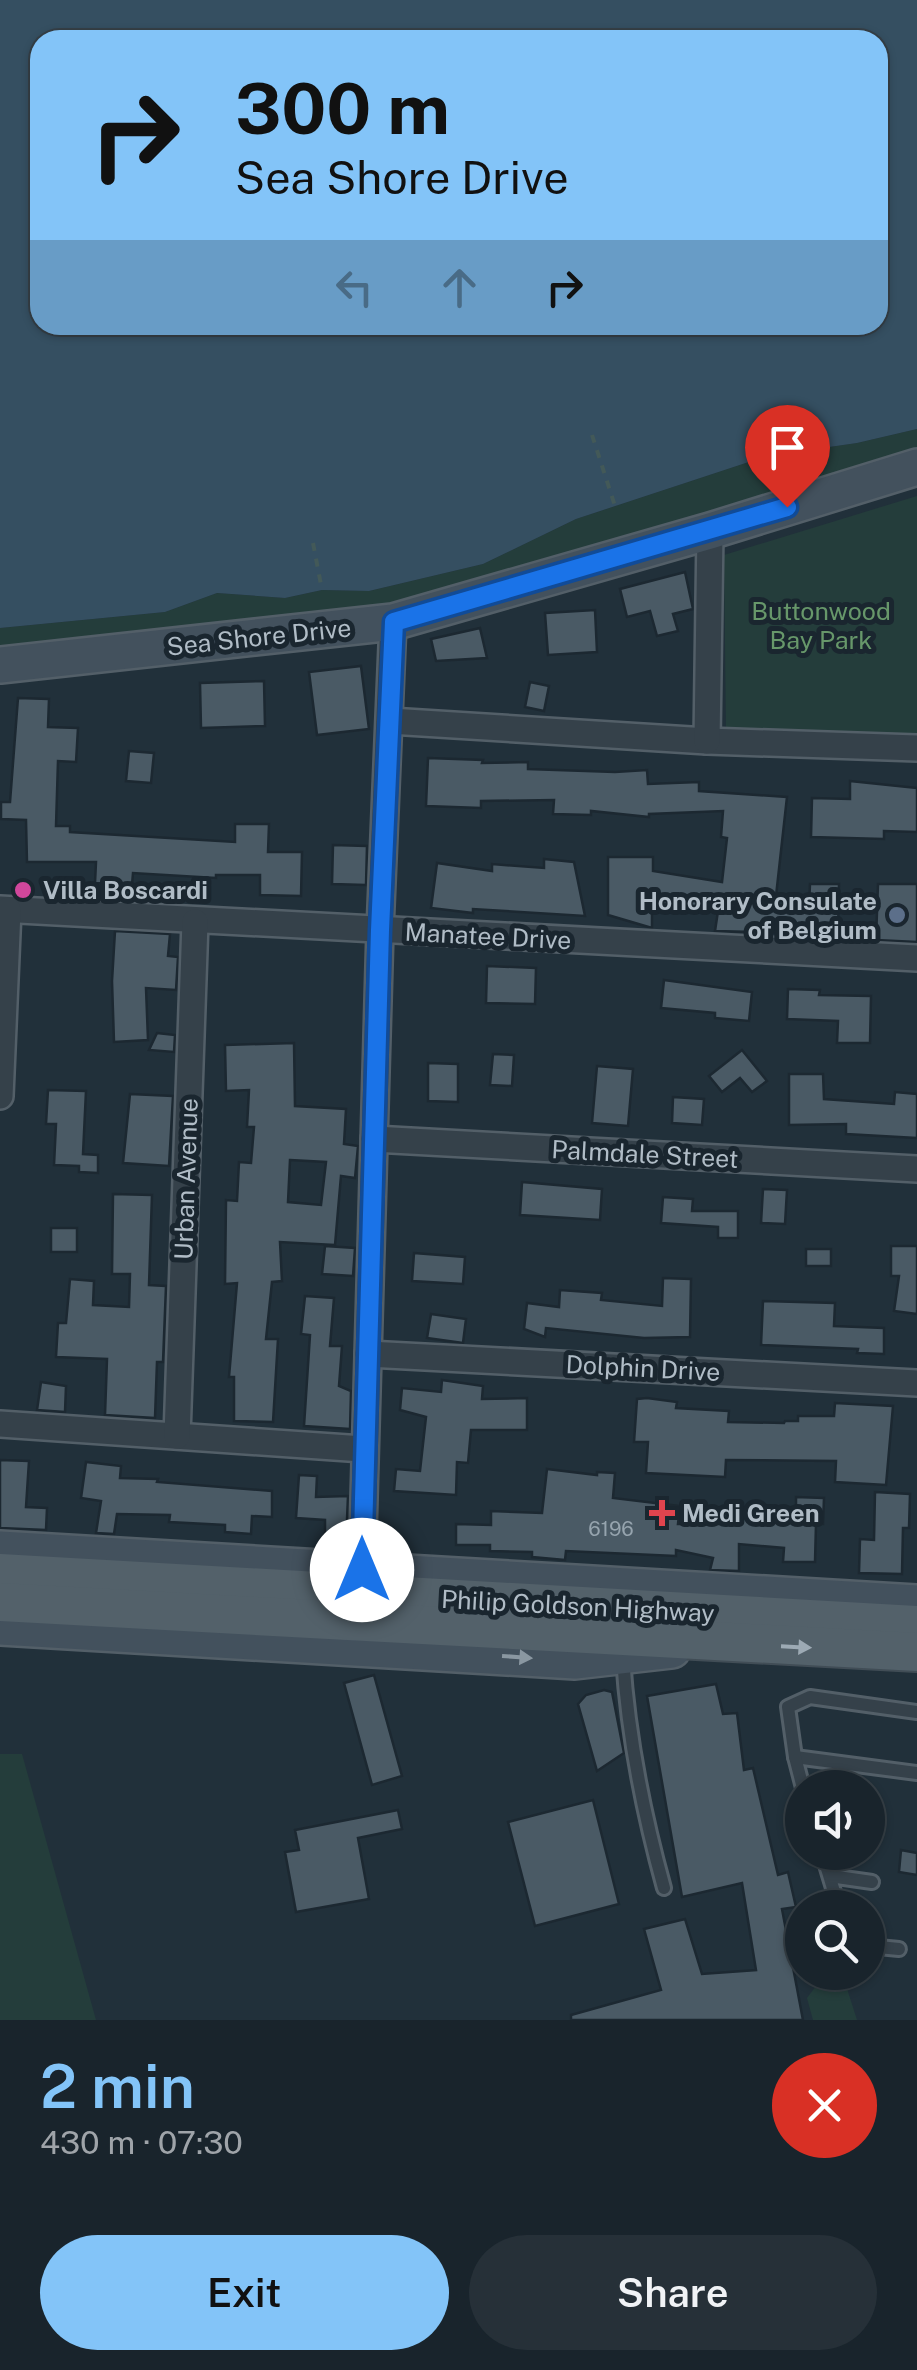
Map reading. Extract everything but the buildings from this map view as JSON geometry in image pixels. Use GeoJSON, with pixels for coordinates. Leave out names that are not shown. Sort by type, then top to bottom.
{"type":"FeatureCollection","features":[{"type":"Feature","properties":{"kind":"main road","name":"Philip Goldson Highway"},"geometry":{"type":"LineString","coordinates":[[0,1573],[917,1625]]}},
{"type":"Feature","properties":{"kind":"main road","name":"Philip Goldson Highway"},"geometry":{"type":"LineString","coordinates":[[0,1602],[917,1652]]}},
{"type":"Feature","properties":{"kind":"street","name":"Sea Shore Drive"},"geometry":{"type":"LineString","coordinates":[[0,666],[394,622],[710,531],[917,466]]}},
{"type":"Feature","properties":{"kind":"street"},"geometry":{"type":"LineString","coordinates":[[707,741],[710,531]]}},
{"type":"Feature","properties":{"kind":"street"},"geometry":{"type":"LineString","coordinates":[[362,1570],[380,930],[394,622]]}},
{"type":"Feature","properties":{"kind":"street"},"geometry":{"type":"LineString","coordinates":[[390,721],[707,741],[917,748]]}},
{"type":"Feature","properties":{"kind":"street"},"geometry":{"type":"LineString","coordinates":[[0,1096],[4,910]]}},
{"type":"Feature","properties":{"kind":"street","name":"Manatee Drive"},"geometry":{"type":"LineString","coordinates":[[4,910],[917,958]]}},
{"type":"Feature","properties":{"kind":"street","name":"Urban Avenue"},"geometry":{"type":"LineString","coordinates":[[177,1436],[195,922]]}},
{"type":"Feature","properties":{"kind":"street","name":"Palmdale Street"},"geometry":{"type":"LineString","coordinates":[[374,1140],[917,1169]]}},
{"type":"Feature","properties":{"kind":"street","name":"Dolphin Drive"},"geometry":{"type":"LineString","coordinates":[[368,1354],[917,1383]]}},
{"type":"Feature","properties":{"kind":"street"},"geometry":{"type":"LineString","coordinates":[[0,1424],[363,1450]]}},
{"type":"Feature","properties":{"kind":"street"},"geometry":{"type":"LineString","coordinates":[[0,1550],[917,1603]]}},
{"type":"Feature","properties":{"kind":"street"},"geometry":{"type":"LineString","coordinates":[[0,1627],[575,1661],[728,1644]]}},
{"type":"Feature","properties":{"kind":"lane"},"geometry":{"type":"LineString","coordinates":[[623,1656],[638,1778],[664,1888]]}},
{"type":"Feature","properties":{"kind":"lane"},"geometry":{"type":"LineString","coordinates":[[799,1770],[788,1707],[804,1698],[917,1712]]}},
{"type":"Feature","properties":{"kind":"lane"},"geometry":{"type":"LineString","coordinates":[[795,1757],[917,1774]]}},
{"type":"Feature","properties":{"kind":"lane"},"geometry":{"type":"LineString","coordinates":[[828,1870],[834,1890]]}},
{"type":"Feature","properties":{"kind":"lane"},"geometry":{"type":"LineString","coordinates":[[830,1876],[872,1882]]}},
{"type":"Feature","properties":{"kind":"lane"},"geometry":{"type":"LineString","coordinates":[[885,1948],[899,1949]]}},
{"type":"Feature","properties":{"kind":"path"},"geometry":{"type":"LineString","coordinates":[[592,435],[615,506]]}},
{"type":"Feature","properties":{"kind":"path"},"geometry":{"type":"LineString","coordinates":[[313,544],[322,590]]}},
{"type":"Feature","properties":{"kind":"green space"},"geometry":{"type":"Polygon","coordinates":[[[917,429],[917,454],[388,612],[0,651],[0,628],[165,612],[217,593],[285,598],[322,590],[369,591],[483,564],[576,519],[767,456],[857,443],[917,429]]]}},
{"type":"Feature","properties":{"kind":"green space","name":"Buttonwood Bay Park"},"geometry":{"type":"Polygon","coordinates":[[[917,496],[917,741],[726,729],[724,555],[917,496]]]}},
{"type":"Feature","properties":{"kind":"green space"},"geometry":{"type":"Polygon","coordinates":[[[0,1754],[22,1754],[96,2020],[0,2020],[0,1754]]]}},
{"type":"Feature","properties":{"kind":"green space"},"geometry":{"type":"Polygon","coordinates":[[[813,1990],[847,1990],[857,2020],[813,2020],[807,1998],[813,1990]]]}},
{"type":"Feature","properties":{"kind":"water"},"geometry":{"type":"Polygon","coordinates":[[[0,0],[917,0],[917,429],[857,443],[767,456],[576,519],[483,564],[369,591],[322,590],[285,598],[217,593],[165,612],[0,628],[0,0]]]}},
{"type":"Feature","properties":{"kind":"place","name":"Villa Boscardi"},"geometry":{"type":"Point","coordinates":[23,890]}},
{"type":"Feature","properties":{"kind":"place","name":"Honorary Consulate of Belgium"},"geometry":{"type":"Point","coordinates":[897,915]}},
{"type":"Feature","properties":{"kind":"place","name":"Medi Green"},"geometry":{"type":"Point","coordinates":[662,1513]}},
{"type":"Feature","properties":{"kind":"route"},"geometry":{"type":"LineString","coordinates":[[362,1570],[380,930],[394,622],[787,507]]}}]}
